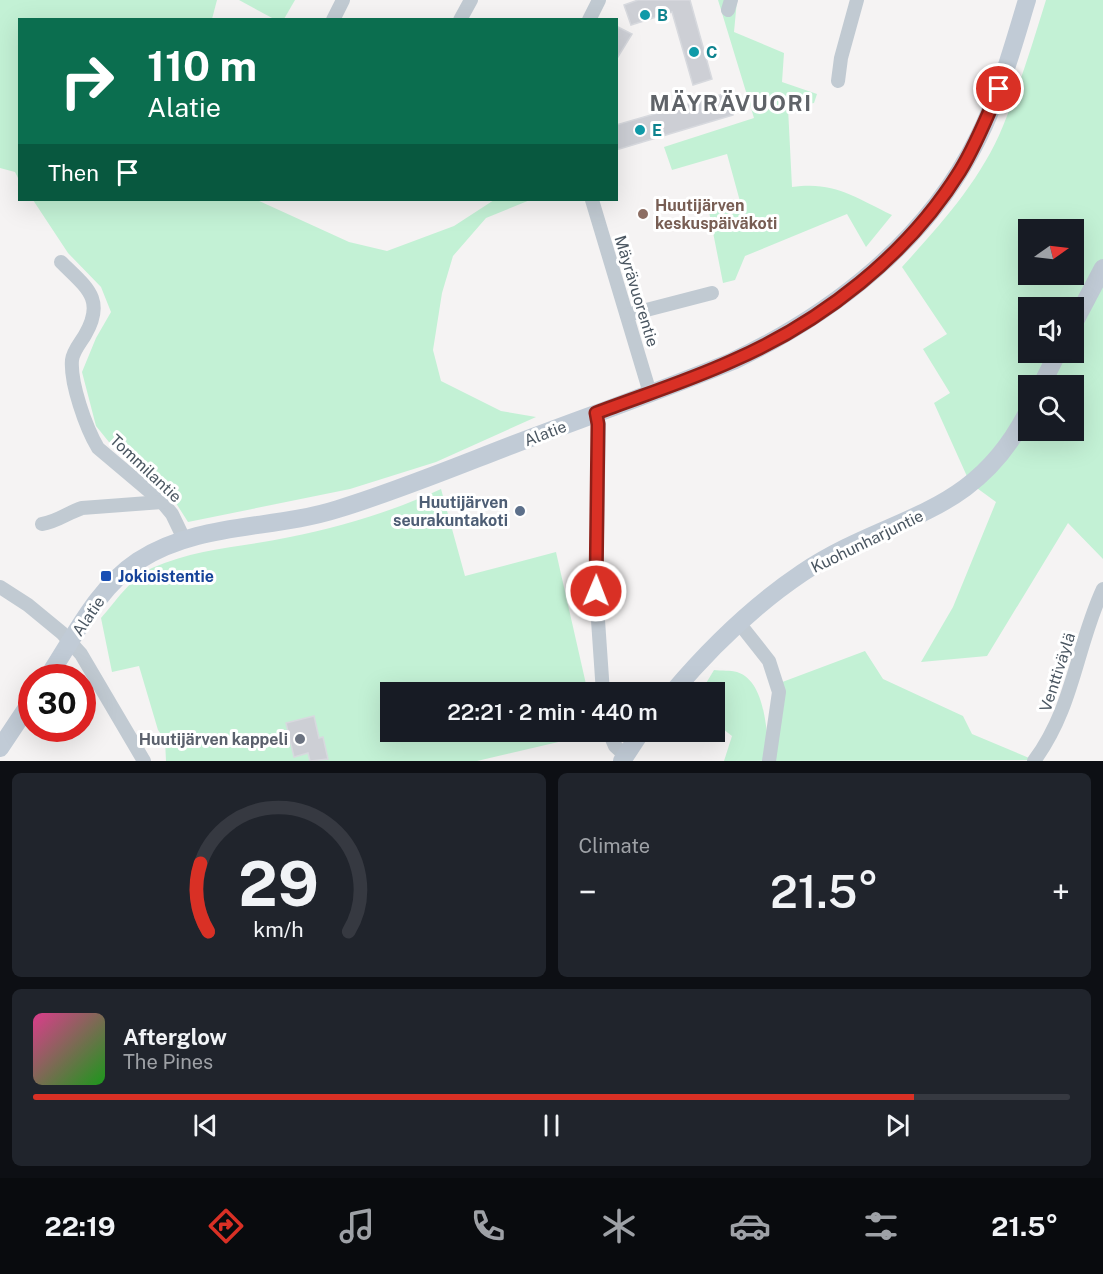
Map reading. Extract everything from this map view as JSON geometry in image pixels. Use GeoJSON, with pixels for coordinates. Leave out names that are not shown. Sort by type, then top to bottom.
{"type":"FeatureCollection","features":[{"type":"Feature","properties":{"kind":"street"},"geometry":{"type":"LineString","coordinates":[[334,18],[343,0]]}},
{"type":"Feature","properties":{"kind":"street"},"geometry":{"type":"LineString","coordinates":[[461,18],[471,0]]}},
{"type":"Feature","properties":{"kind":"street"},"geometry":{"type":"LineString","coordinates":[[590,18],[599,0]]}},
{"type":"Feature","properties":{"kind":"street"},"geometry":{"type":"LineString","coordinates":[[838,81],[841,58],[857,0]]}},
{"type":"Feature","properties":{"kind":"street","name":"Alatie"},"geometry":{"type":"LineString","coordinates":[[55,664],[88,613],[111,583],[136,562],[184,539],[279,523],[337,510],[733,361],[768,344],[824,310],[884,262],[908,239],[959,172],[978,138],[999,89],[1028,0]]}},
{"type":"Feature","properties":{"kind":"street","name":"Mäyrävuorentie"},"geometry":{"type":"LineString","coordinates":[[591,201],[650,393]]}},
{"type":"Feature","properties":{"kind":"street","name":"Tommilantie"},"geometry":{"type":"LineString","coordinates":[[61,262],[88,289],[95,304],[94,320],[72,357],[72,377],[91,437],[98,448],[162,502],[172,514],[184,539]]}},
{"type":"Feature","properties":{"kind":"street"},"geometry":{"type":"LineString","coordinates":[[1084,304],[1103,268]]}},
{"type":"Feature","properties":{"kind":"street"},"geometry":{"type":"LineString","coordinates":[[627,315],[712,293]]}},
{"type":"Feature","properties":{"kind":"street"},"geometry":{"type":"LineString","coordinates":[[596,413],[598,424],[596,591],[602,682]]}},
{"type":"Feature","properties":{"kind":"street","name":"Kuohunharjuntie"},"geometry":{"type":"LineString","coordinates":[[681,682],[702,658],[739,623],[803,572],[948,501],[978,478],[998,456],[1018,426]]}},
{"type":"Feature","properties":{"kind":"street"},"geometry":{"type":"LineString","coordinates":[[42,524],[55,522],[69,512],[82,508],[162,502]]}},
{"type":"Feature","properties":{"kind":"street"},"geometry":{"type":"LineString","coordinates":[[0,587],[28,604],[81,654],[144,761]]}},
{"type":"Feature","properties":{"kind":"street","name":"Venttiväylä"},"geometry":{"type":"LineString","coordinates":[[1034,761],[1062,715],[1094,608],[1103,589]]}},
{"type":"Feature","properties":{"kind":"street"},"geometry":{"type":"LineString","coordinates":[[739,623],[769,661],[779,692],[769,761]]}},
{"type":"Feature","properties":{"kind":"street"},"geometry":{"type":"LineString","coordinates":[[0,747],[18,721]]}},
{"type":"Feature","properties":{"kind":"street"},"geometry":{"type":"LineString","coordinates":[[613,742],[623,758],[634,742]]}},
{"type":"Feature","properties":{"kind":"green space"},"geometry":{"type":"Polygon","coordinates":[[[0,0],[217,0],[212,18],[18,18],[18,178],[15,172],[0,168],[0,0]]]}},
{"type":"Feature","properties":{"kind":"green space"},"geometry":{"type":"Polygon","coordinates":[[[239,0],[295,0],[285,18],[272,18],[239,0]]]}},
{"type":"Feature","properties":{"kind":"green space"},"geometry":{"type":"Polygon","coordinates":[[[718,0],[737,0],[734,32],[784,53],[782,82],[817,94],[814,103],[788,108],[792,187],[833,188],[892,215],[866,247],[847,214],[745,256],[735,280],[723,283],[709,212],[741,205],[727,154],[672,170],[664,147],[754,118],[718,0]]]}},
{"type":"Feature","properties":{"kind":"green space"},"geometry":{"type":"Polygon","coordinates":[[[1046,0],[1103,0],[1103,559],[1068,523],[987,656],[921,662],[953,607],[996,502],[970,483],[934,403],[950,393],[923,349],[947,334],[902,267],[959,201],[983,165],[1003,126],[1046,0]]]}},
{"type":"Feature","properties":{"kind":"green space"},"geometry":{"type":"Polygon","coordinates":[[[34,201],[259,201],[349,242],[387,251],[454,226],[492,201],[528,201],[486,218],[453,256],[442,293],[433,350],[441,381],[501,411],[536,417],[436,462],[350,489],[188,522],[174,500],[113,447],[96,426],[82,372],[96,338],[111,312],[101,287],[68,253],[34,201]]]}},
{"type":"Feature","properties":{"kind":"green space"},"geometry":{"type":"Polygon","coordinates":[[[441,489],[465,576],[556,552],[586,682],[380,682],[380,742],[558,742],[477,761],[166,761],[165,740],[158,730],[139,666],[112,672],[101,618],[118,597],[144,572],[169,561],[329,528],[367,518],[441,489]]]}},
{"type":"Feature","properties":{"kind":"green space"},"geometry":{"type":"Polygon","coordinates":[[[865,651],[883,679],[963,716],[972,734],[1034,760],[724,761],[732,736],[725,731],[725,682],[707,682],[714,670],[737,672],[753,684],[762,704],[769,746],[777,684],[865,651]]]}},
{"type":"Feature","properties":{"kind":"building"},"geometry":{"type":"Polygon","coordinates":[[[638,0],[690,0],[712,79],[693,85],[672,12],[631,25],[624,5],[638,0]]]}},
{"type":"Feature","properties":{"kind":"building"},"geometry":{"type":"Polygon","coordinates":[[[618,27],[632,34],[618,57],[618,27]]]}},
{"type":"Feature","properties":{"kind":"building"},"geometry":{"type":"Polygon","coordinates":[[[727,93],[733,115],[618,149],[618,124],[727,93]]]}},
{"type":"Feature","properties":{"kind":"building","name":"Huutijärven kappeli"},"geometry":{"type":"Polygon","coordinates":[[[314,716],[319,738],[323,737],[328,759],[310,761],[308,753],[294,757],[286,723],[314,716]]]}},
{"type":"Feature","properties":{"kind":"place","name":"B"},"geometry":{"type":"Point","coordinates":[645,15]}},
{"type":"Feature","properties":{"kind":"place","name":"C"},"geometry":{"type":"Point","coordinates":[694,52]}},
{"type":"Feature","properties":{"kind":"place","name":"E"},"geometry":{"type":"Point","coordinates":[640,130]}},
{"type":"Feature","properties":{"kind":"place","name":"Huutijärven keskuspäiväkoti"},"geometry":{"type":"Point","coordinates":[643,214]}},
{"type":"Feature","properties":{"kind":"place","name":"Huutijärven seurakuntakoti"},"geometry":{"type":"Point","coordinates":[520,511]}},
{"type":"Feature","properties":{"kind":"place","name":"Jokioistentie"},"geometry":{"type":"Point","coordinates":[106,576]}},
{"type":"Feature","properties":{"kind":"place","name":"Huutijärven kappeli"},"geometry":{"type":"Point","coordinates":[300,739]}},
{"type":"Feature","properties":{"kind":"district","name":"MÄYRÄVUORI"},"geometry":{"type":"Point","coordinates":[731,103]}},
{"type":"Feature","properties":{"kind":"route"},"geometry":{"type":"LineString","coordinates":[[596,591],[598,424],[596,413],[699,375],[768,344],[824,310],[884,262],[908,239],[959,172],[978,138],[999,89]]}}]}
